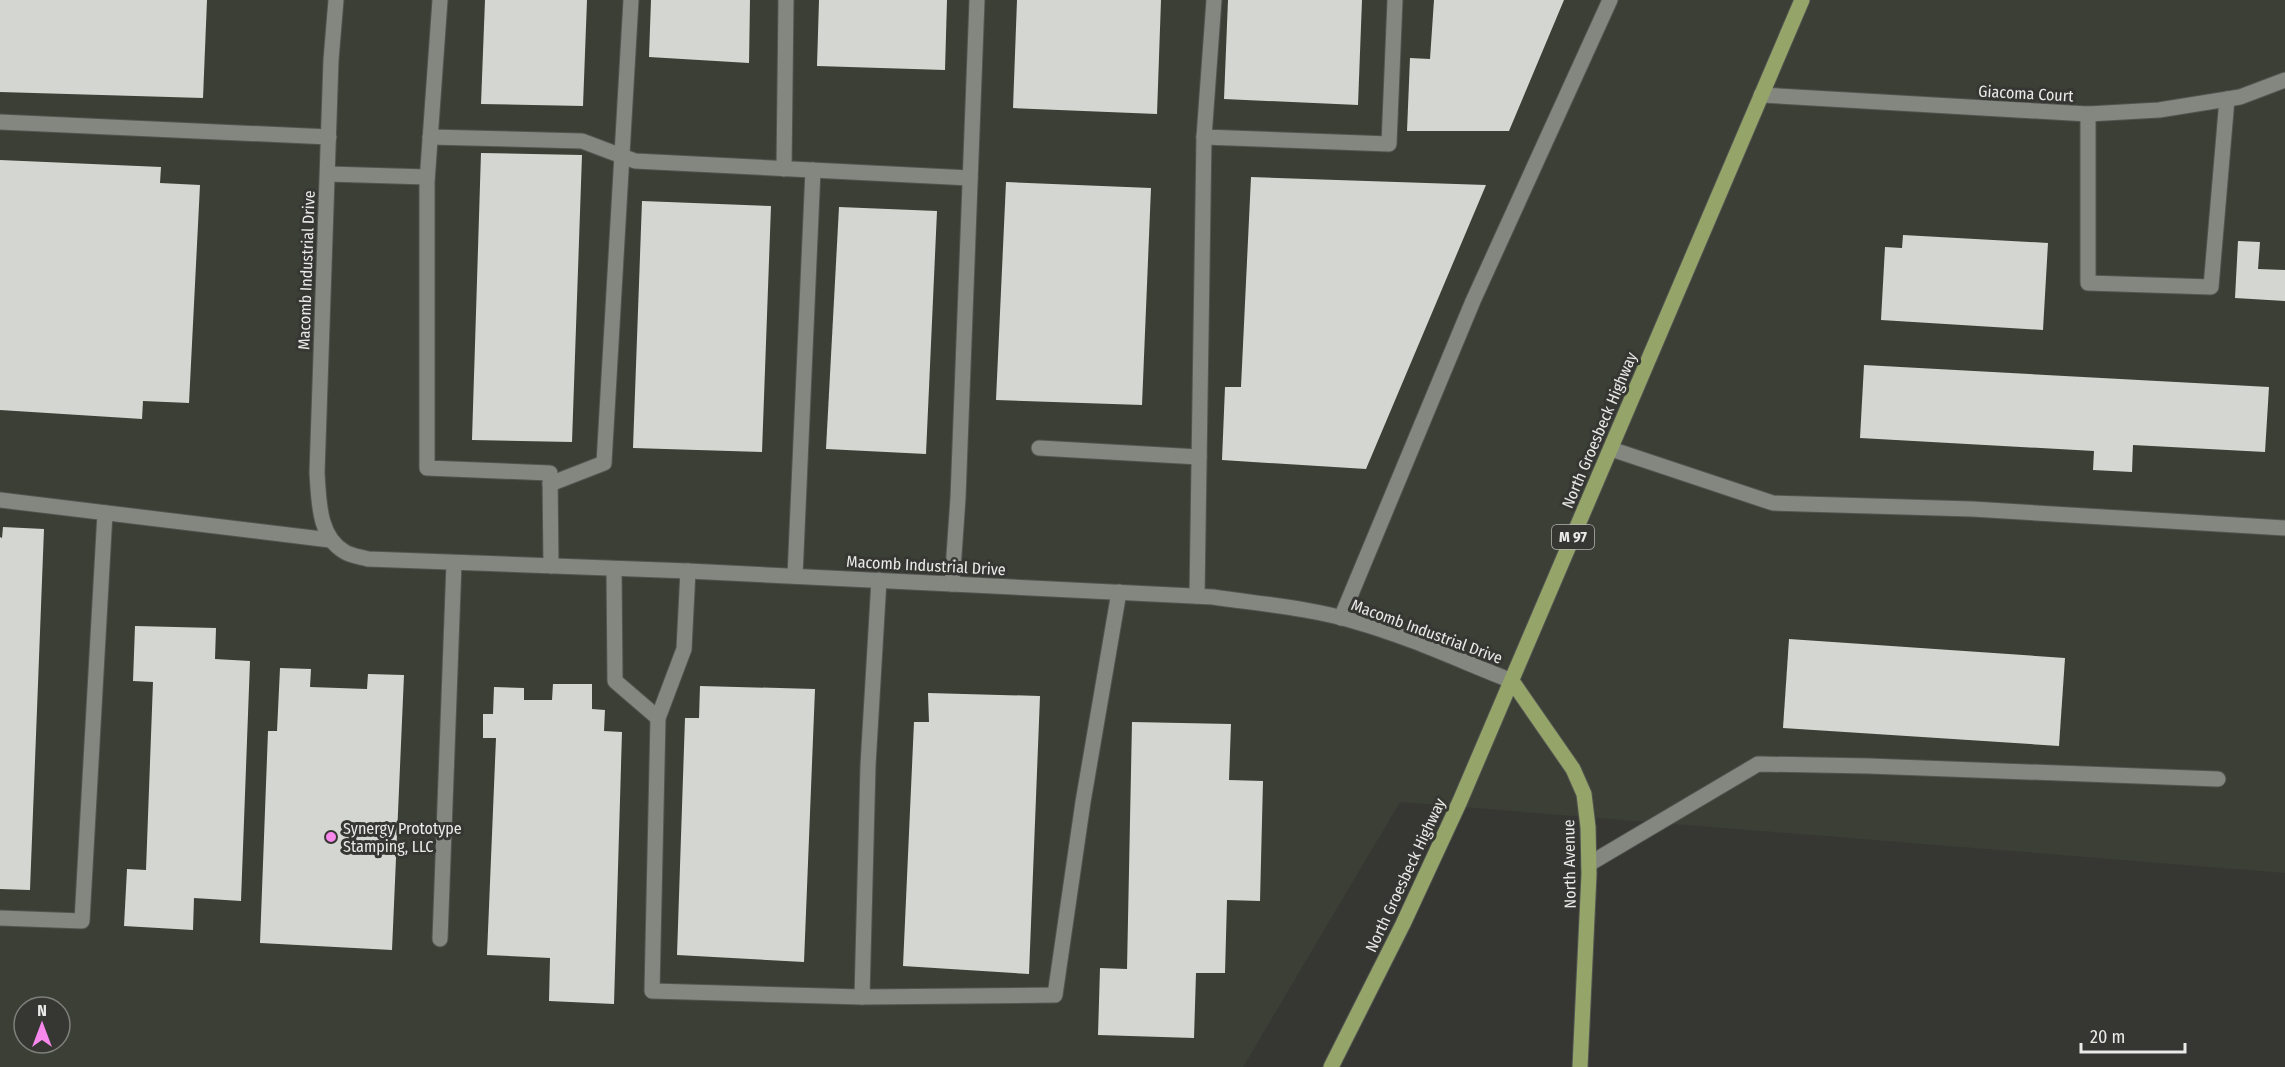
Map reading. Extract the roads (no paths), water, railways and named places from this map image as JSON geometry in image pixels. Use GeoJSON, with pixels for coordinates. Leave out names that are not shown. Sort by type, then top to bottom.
{"type":"FeatureCollection","features":[{"type":"Feature","properties":{"kind":"main road","name":"North Groesbeck Highway"},"geometry":{"type":"LineString","coordinates":[[1331,1067],[1412,904],[1512,681],[1802,0]]}},
{"type":"Feature","properties":{"kind":"main road","name":"North Avenue"},"geometry":{"type":"LineString","coordinates":[[1512,681],[1573,769],[1584,794],[1589,864],[1580,1067]]}},
{"type":"Feature","properties":{"kind":"street","name":"Macomb Industrial Drive"},"geometry":{"type":"LineString","coordinates":[[330,540],[320,509],[317,473],[336,0]]}},
{"type":"Feature","properties":{"kind":"street"},"geometry":{"type":"LineString","coordinates":[[440,0],[428,177],[427,468],[550,473],[551,566]]}},
{"type":"Feature","properties":{"kind":"street"},"geometry":{"type":"LineString","coordinates":[[550,484],[604,463],[631,0]]}},
{"type":"Feature","properties":{"kind":"street"},"geometry":{"type":"LineString","coordinates":[[784,169],[786,0]]}},
{"type":"Feature","properties":{"kind":"street"},"geometry":{"type":"LineString","coordinates":[[952,584],[958,498],[977,0]]}},
{"type":"Feature","properties":{"kind":"street"},"geometry":{"type":"LineString","coordinates":[[1197,596],[1204,137],[1214,0]]}},
{"type":"Feature","properties":{"kind":"street"},"geometry":{"type":"LineString","coordinates":[[1204,137],[1389,144],[1395,0]]}},
{"type":"Feature","properties":{"kind":"street"},"geometry":{"type":"LineString","coordinates":[[1341,618],[1473,301],[1610,0]]}},
{"type":"Feature","properties":{"kind":"street","name":"Giacoma Court"},"geometry":{"type":"LineString","coordinates":[[1761,95],[2088,114],[2159,110],[2240,97],[2285,80]]}},
{"type":"Feature","properties":{"kind":"street"},"geometry":{"type":"LineString","coordinates":[[2088,114],[2088,283],[2211,286],[2227,99]]}},
{"type":"Feature","properties":{"kind":"street"},"geometry":{"type":"LineString","coordinates":[[0,122],[329,137]]}},
{"type":"Feature","properties":{"kind":"street"},"geometry":{"type":"LineString","coordinates":[[430,137],[582,141],[635,161],[970,178]]}},
{"type":"Feature","properties":{"kind":"street"},"geometry":{"type":"LineString","coordinates":[[795,576],[813,170]]}},
{"type":"Feature","properties":{"kind":"street"},"geometry":{"type":"LineString","coordinates":[[328,174],[428,177]]}},
{"type":"Feature","properties":{"kind":"street"},"geometry":{"type":"LineString","coordinates":[[1039,448],[1200,457]]}},
{"type":"Feature","properties":{"kind":"street"},"geometry":{"type":"LineString","coordinates":[[1611,449],[1773,503],[1972,509],[2285,528]]}},
{"type":"Feature","properties":{"kind":"street","name":"Macomb Industrial Drive"},"geometry":{"type":"LineString","coordinates":[[0,500],[330,540],[345,552],[368,559],[688,571],[1197,596],[1292,608],[1341,618],[1410,640],[1512,681]]}},
{"type":"Feature","properties":{"kind":"street"},"geometry":{"type":"LineString","coordinates":[[0,918],[82,921],[105,513]]}},
{"type":"Feature","properties":{"kind":"street"},"geometry":{"type":"LineString","coordinates":[[440,939],[454,563]]}},
{"type":"Feature","properties":{"kind":"street"},"geometry":{"type":"LineString","coordinates":[[614,569],[615,681],[658,718]]}},
{"type":"Feature","properties":{"kind":"street"},"geometry":{"type":"LineString","coordinates":[[688,571],[684,649],[658,718],[651,991],[862,997],[1055,995],[1083,802],[1119,592]]}},
{"type":"Feature","properties":{"kind":"street"},"geometry":{"type":"LineString","coordinates":[[862,997],[868,765],[879,580]]}},
{"type":"Feature","properties":{"kind":"street"},"geometry":{"type":"LineString","coordinates":[[1589,864],[1758,764],[2218,779]]}},
{"type":"Feature","properties":{"kind":"place","name":"Synergy Prototype Stamping, LLC"},"geometry":{"type":"Point","coordinates":[331,837]}}]}
